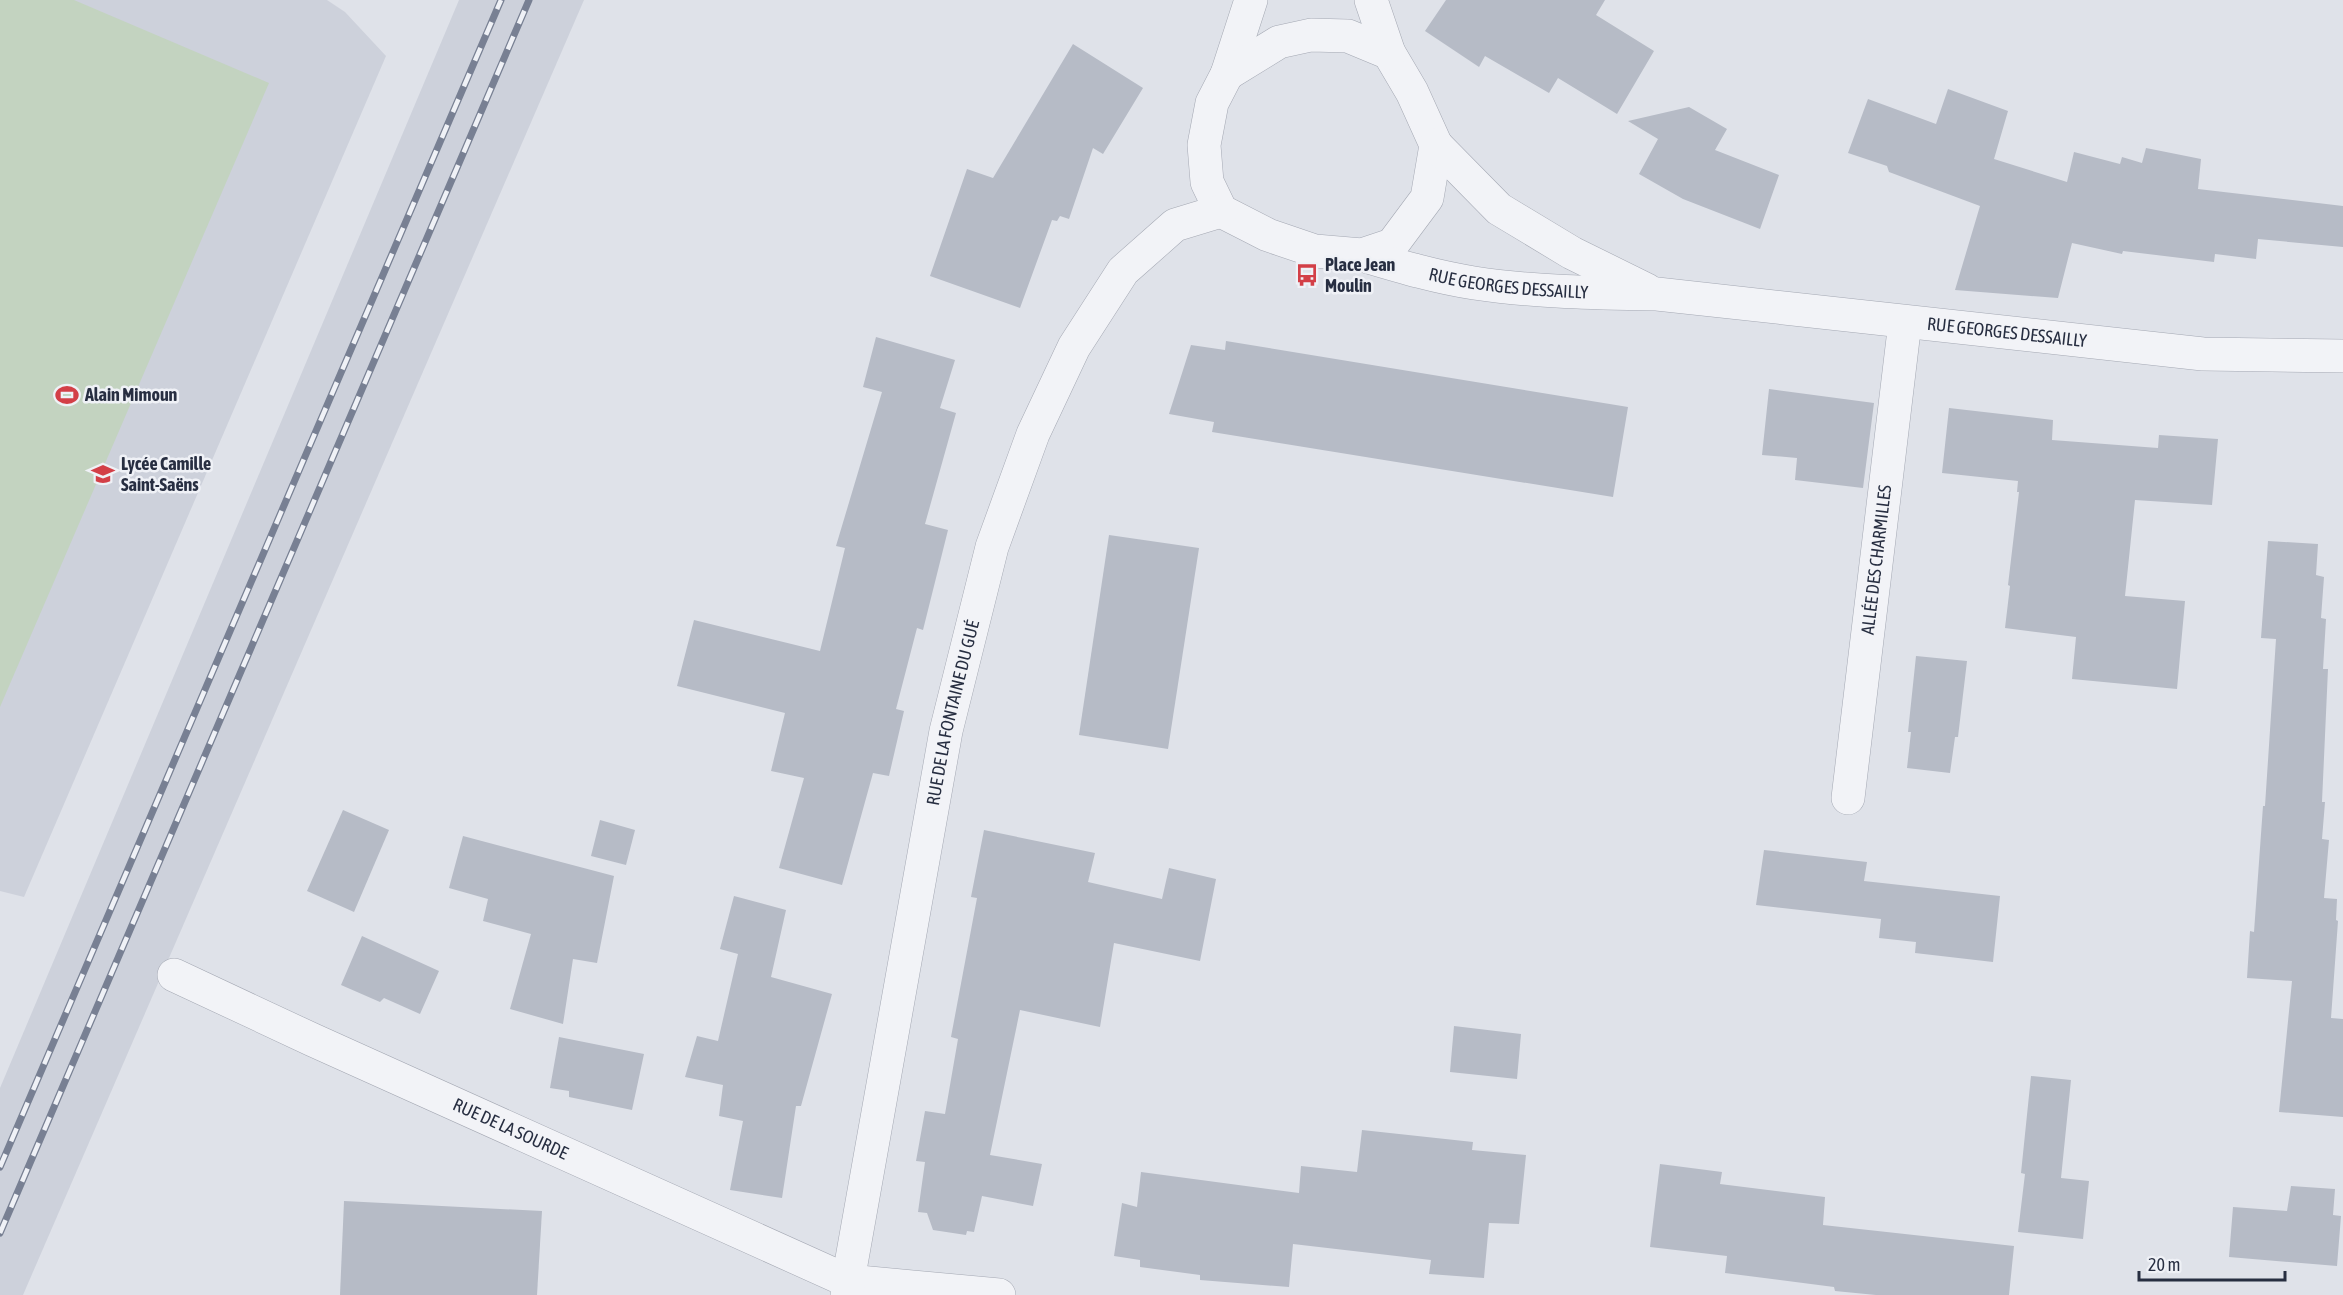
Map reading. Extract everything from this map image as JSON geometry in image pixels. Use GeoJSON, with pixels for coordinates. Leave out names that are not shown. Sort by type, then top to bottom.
{"type":"FeatureCollection","features":[{"type":"Feature","properties":{"kind":"street"},"geometry":{"type":"LineString","coordinates":[[1251,0],[1227,74],[1212,103],[1204,144],[1207,182],[1221,212],[1268,235],[1316,251],[1362,255],[1392,245],[1427,198],[1436,145],[1412,92],[1389,53],[1371,0]]}},
{"type":"Feature","properties":{"kind":"street"},"geometry":{"type":"LineString","coordinates":[[1227,74],[1279,42],[1311,35],[1348,36],[1389,53]]}},
{"type":"Feature","properties":{"kind":"street","name":"RUE GEORGES DESSAILLY"},"geometry":{"type":"LineString","coordinates":[[1436,145],[1498,209],[1572,254],[1657,294]]}},
{"type":"Feature","properties":{"kind":"street","name":"RUE DE LA FONTAINE DU GUÉ"},"geometry":{"type":"LineString","coordinates":[[848,1288],[946,731],[992,547],[1034,434],[1074,347],[1123,271],[1175,225],[1221,212]]}},
{"type":"Feature","properties":{"kind":"street","name":"RUE GEORGES DESSAILLY"},"geometry":{"type":"LineString","coordinates":[[1362,255],[1421,273],[1473,283],[1567,292],[1657,294],[2203,354],[2341,364]]}},
{"type":"Feature","properties":{"kind":"street","name":"ALLÉE DES CHARMILLES"},"geometry":{"type":"LineString","coordinates":[[1848,798],[1905,322]]}},
{"type":"Feature","properties":{"kind":"street","name":"RUE DE LA SOURDE"},"geometry":{"type":"LineString","coordinates":[[174,975],[848,1288],[999,1295]]}},
{"type":"Feature","properties":{"kind":"shaded area","name":"Lycée Camille Saint-Saëns"},"geometry":{"type":"Polygon","coordinates":[[[0,0],[327,0],[345,12],[386,56],[24,897],[0,891],[0,0]]]}},
{"type":"Feature","properties":{"kind":"shaded area"},"geometry":{"type":"Polygon","coordinates":[[[459,0],[584,0],[23,1295],[0,1295],[0,1088],[459,0]]]}},
{"type":"Feature","properties":{"kind":"green space","name":"Alain Mimoun"},"geometry":{"type":"Polygon","coordinates":[[[0,0],[74,0],[269,83],[0,707],[0,0]]]}},
{"type":"Feature","properties":{"kind":"building"},"geometry":{"type":"Polygon","coordinates":[[[1446,0],[1605,0],[1596,15],[1654,51],[1617,114],[1558,78],[1549,93],[1485,56],[1479,67],[1425,31],[1446,0]]]}},
{"type":"Feature","properties":{"kind":"building"},"geometry":{"type":"Polygon","coordinates":[[[1073,44],[1143,88],[1103,154],[1093,148],[1069,219],[1060,216],[1057,221],[1052,220],[1020,308],[930,276],[967,169],[993,178],[1073,44]]]}},
{"type":"Feature","properties":{"kind":"building"},"geometry":{"type":"Polygon","coordinates":[[[1948,89],[2008,111],[1994,159],[2067,182],[2074,152],[2120,164],[2122,157],[2142,163],[2146,148],[2201,159],[2198,189],[2343,206],[2343,247],[2258,239],[2256,259],[2215,254],[2214,262],[2123,251],[2122,254],[2072,243],[2058,298],[1955,290],[1980,206],[1889,172],[1887,166],[1848,153],[1868,99],[1936,124],[1948,89]]]}},
{"type":"Feature","properties":{"kind":"building"},"geometry":{"type":"Polygon","coordinates":[[[1689,107],[1727,129],[1715,150],[1779,175],[1760,229],[1683,199],[1639,174],[1658,139],[1628,121],[1689,107]]]}},
{"type":"Feature","properties":{"kind":"building"},"geometry":{"type":"Polygon","coordinates":[[[876,337],[955,360],[940,408],[956,413],[925,524],[948,530],[923,630],[917,628],[896,709],[904,711],[889,776],[873,773],[842,885],[779,868],[804,778],[771,771],[785,713],[677,686],[694,620],[820,651],[845,548],[836,546],[882,392],[863,387],[876,337]]]}},
{"type":"Feature","properties":{"kind":"building"},"geometry":{"type":"Polygon","coordinates":[[[1226,341],[1628,407],[1613,497],[1212,432],[1214,422],[1169,414],[1191,345],[1225,350],[1226,341]]]}},
{"type":"Feature","properties":{"kind":"building"},"geometry":{"type":"Polygon","coordinates":[[[1769,389],[1874,403],[1863,488],[1795,480],[1797,458],[1762,455],[1769,389]]]}},
{"type":"Feature","properties":{"kind":"building"},"geometry":{"type":"Polygon","coordinates":[[[1949,408],[2053,420],[2052,440],[2158,448],[2159,435],[2218,439],[2212,505],[2135,500],[2125,596],[2185,601],[2177,689],[2072,679],[2076,637],[2005,628],[2019,492],[2017,492],[2018,481],[1942,473],[1949,408]]]}},
{"type":"Feature","properties":{"kind":"building"},"geometry":{"type":"Polygon","coordinates":[[[1109,535],[1199,548],[1168,749],[1079,735],[1109,535]]]}},
{"type":"Feature","properties":{"kind":"building"},"geometry":{"type":"Polygon","coordinates":[[[2268,541],[2318,544],[2316,575],[2324,577],[2321,618],[2326,619],[2323,669],[2328,669],[2322,839],[2329,840],[2324,898],[2337,899],[2336,920],[2338,921],[2331,1018],[2343,1019],[2343,1117],[2279,1112],[2292,981],[2247,978],[2250,931],[2254,932],[2263,806],[2265,806],[2276,639],[2261,638],[2268,541]]]}},
{"type":"Feature","properties":{"kind":"building"},"geometry":{"type":"Polygon","coordinates":[[[1916,656],[1967,661],[1958,737],[1955,737],[1950,773],[1907,768],[1911,732],[1908,732],[1916,656]]]}},
{"type":"Feature","properties":{"kind":"building"},"geometry":{"type":"Polygon","coordinates":[[[343,810],[389,830],[354,912],[307,891],[343,810]]]}},
{"type":"Feature","properties":{"kind":"building"},"geometry":{"type":"Polygon","coordinates":[[[600,820],[635,830],[626,865],[591,856],[600,820]]]}},
{"type":"Feature","properties":{"kind":"building"},"geometry":{"type":"Polygon","coordinates":[[[984,830],[1095,853],[1088,882],[1162,899],[1169,868],[1216,879],[1200,961],[1114,943],[1100,1027],[1020,1010],[990,1155],[1042,1164],[1033,1206],[982,1196],[974,1232],[967,1231],[966,1235],[933,1230],[927,1213],[918,1212],[925,1162],[916,1161],[925,1111],[945,1114],[958,1039],[951,1037],[977,898],[971,897],[984,830]]]}},
{"type":"Feature","properties":{"kind":"building"},"geometry":{"type":"Polygon","coordinates":[[[463,836],[614,876],[597,963],[573,959],[563,1024],[510,1009],[531,934],[483,921],[488,899],[449,888],[463,836]]]}},
{"type":"Feature","properties":{"kind":"building"},"geometry":{"type":"Polygon","coordinates":[[[1764,850],[1867,862],[1864,881],[2000,896],[1993,962],[1915,953],[1916,942],[1879,938],[1881,919],[1756,905],[1764,850]]]}},
{"type":"Feature","properties":{"kind":"building"},"geometry":{"type":"Polygon","coordinates":[[[734,896],[786,910],[771,977],[832,994],[801,1106],[796,1106],[782,1198],[730,1190],[743,1121],[719,1116],[723,1085],[685,1077],[697,1036],[718,1041],[738,954],[720,949],[734,896]]]}},
{"type":"Feature","properties":{"kind":"building"},"geometry":{"type":"Polygon","coordinates":[[[362,936],[439,971],[420,1014],[384,998],[380,1002],[341,985],[362,936]]]}},
{"type":"Feature","properties":{"kind":"building"},"geometry":{"type":"Polygon","coordinates":[[[1454,1026],[1521,1034],[1517,1079],[1450,1072],[1454,1026]]]}},
{"type":"Feature","properties":{"kind":"building"},"geometry":{"type":"Polygon","coordinates":[[[559,1037],[644,1054],[632,1110],[569,1097],[569,1091],[550,1088],[559,1037]]]}},
{"type":"Feature","properties":{"kind":"building"},"geometry":{"type":"Polygon","coordinates":[[[2031,1076],[2071,1080],[2061,1178],[2089,1181],[2083,1239],[2018,1232],[2025,1174],[2021,1173],[2031,1076]]]}},
{"type":"Feature","properties":{"kind":"building"},"geometry":{"type":"Polygon","coordinates":[[[1362,1130],[1473,1142],[1472,1150],[1526,1155],[1519,1224],[1489,1223],[1484,1278],[1429,1274],[1431,1260],[1293,1244],[1289,1287],[1200,1280],[1200,1275],[1140,1267],[1140,1260],[1114,1256],[1122,1203],[1137,1207],[1141,1172],[1299,1193],[1301,1166],[1357,1172],[1362,1130]]]}},
{"type":"Feature","properties":{"kind":"building"},"geometry":{"type":"Polygon","coordinates":[[[1660,1164],[1722,1172],[1720,1184],[1825,1197],[1823,1225],[2014,1246],[2009,1295],[1876,1295],[1835,1291],[1834,1287],[1725,1273],[1727,1256],[1650,1247],[1660,1164]]]}},
{"type":"Feature","properties":{"kind":"building"},"geometry":{"type":"Polygon","coordinates":[[[2291,1186],[2335,1189],[2333,1215],[2341,1216],[2337,1266],[2229,1257],[2233,1207],[2287,1211],[2291,1186]]]}},
{"type":"Feature","properties":{"kind":"building"},"geometry":{"type":"Polygon","coordinates":[[[344,1201],[542,1211],[537,1295],[340,1295],[344,1201]]]}},
{"type":"Feature","properties":{"kind":"railway"},"geometry":{"type":"LineString","coordinates":[[0,1167],[501,0]]}},
{"type":"Feature","properties":{"kind":"railway"},"geometry":{"type":"LineString","coordinates":[[0,1233],[529,0]]}},
{"type":"Feature","properties":{"kind":"place","name":"Place Jean Moulin"},"geometry":{"type":"Point","coordinates":[1307,275]}},
{"type":"Feature","properties":{"kind":"place","name":"Alain Mimoun"},"geometry":{"type":"Point","coordinates":[67,395]}},
{"type":"Feature","properties":{"kind":"place","name":"Lycée Camille Saint-Saëns"},"geometry":{"type":"Point","coordinates":[103,474]}}]}
